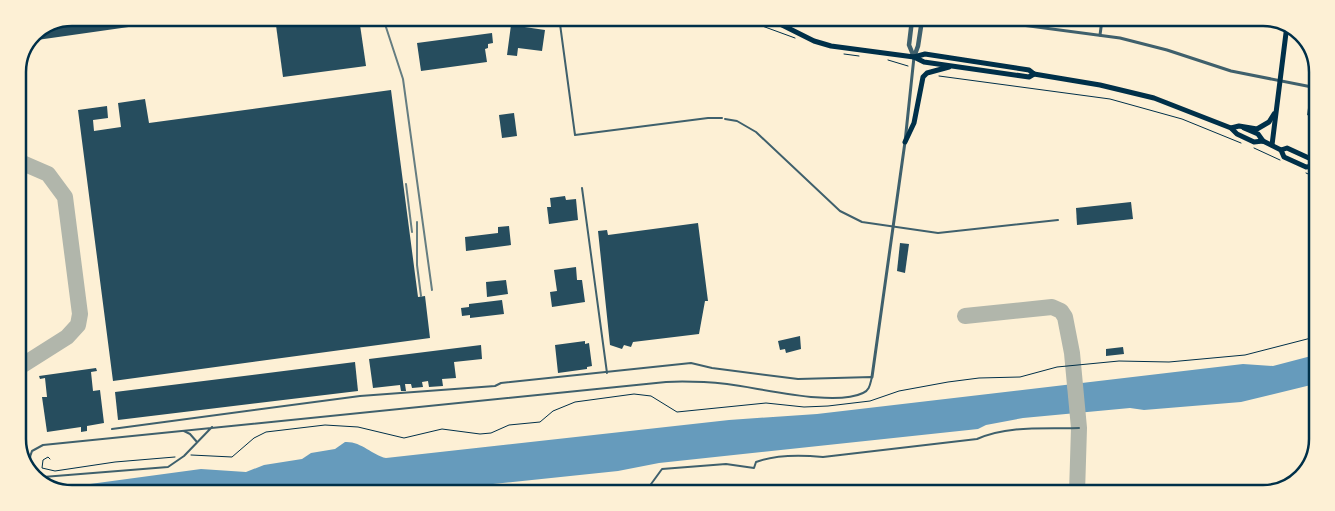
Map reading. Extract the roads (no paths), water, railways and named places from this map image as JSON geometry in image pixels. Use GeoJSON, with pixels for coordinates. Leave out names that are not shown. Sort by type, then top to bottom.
{"type":"FeatureCollection","features":[{"type":"Feature","properties":{"kind":"main road"},"geometry":{"type":"LineString","coordinates":[[784,26],[814,41],[831,46],[914,57],[924,62],[1029,77],[1034,74]]}},
{"type":"Feature","properties":{"kind":"main road"},"geometry":{"type":"LineString","coordinates":[[1272,145],[1286,33]]}},
{"type":"Feature","properties":{"kind":"main road"},"geometry":{"type":"LineString","coordinates":[[914,57],[925,54],[1029,70],[1034,74],[1127,90],[1186,109],[1231,128],[1237,134],[1254,142],[1263,141],[1281,150],[1284,157],[1309,167]]}},
{"type":"Feature","properties":{"kind":"main road"},"geometry":{"type":"LineString","coordinates":[[905,142],[914,123],[923,77],[932,71],[952,66]]}},
{"type":"Feature","properties":{"kind":"main road"},"geometry":{"type":"LineString","coordinates":[[1231,128],[1239,126],[1257,129],[1269,122],[1275,112]]}},
{"type":"Feature","properties":{"kind":"main road"},"geometry":{"type":"LineString","coordinates":[[1239,126],[1258,134],[1263,141]]}},
{"type":"Feature","properties":{"kind":"main road"},"geometry":{"type":"LineString","coordinates":[[1281,150],[1287,148],[1309,158]]}},
{"type":"Feature","properties":{"kind":"street"},"geometry":{"type":"LineString","coordinates":[[911,26],[909,45],[914,57]]}},
{"type":"Feature","properties":{"kind":"street"},"geometry":{"type":"LineString","coordinates":[[872,377],[905,142],[914,57],[921,26]]}},
{"type":"Feature","properties":{"kind":"street"},"geometry":{"type":"LineString","coordinates":[[1030,26],[1134,41],[1231,71],[1309,87]]}},
{"type":"Feature","properties":{"kind":"street"},"geometry":{"type":"LineString","coordinates":[[1100,35],[1101,26]]}},
{"type":"Feature","properties":{"kind":"lane"},"geometry":{"type":"LineString","coordinates":[[560,26],[575,135],[708,118],[723,118],[737,121],[756,132],[840,211],[862,222],[938,233],[1058,220]]}},
{"type":"Feature","properties":{"kind":"lane"},"geometry":{"type":"LineString","coordinates":[[582,188],[607,373]]}},
{"type":"Feature","properties":{"kind":"lane"},"geometry":{"type":"LineString","coordinates":[[31,460],[32,451],[43,445],[666,382],[727,384],[820,398],[861,394],[869,388],[872,377],[804,379],[712,368],[691,363],[501,383],[495,386],[467,389],[456,388],[360,396],[112,429]]}},
{"type":"Feature","properties":{"kind":"lane"},"geometry":{"type":"LineString","coordinates":[[47,477],[168,467],[184,456],[212,427]]}},
{"type":"Feature","properties":{"kind":"lane"},"geometry":{"type":"LineString","coordinates":[[650,485],[662,468],[726,464],[754,468],[756,462],[763,459],[802,455],[824,457],[977,438],[989,434],[1023,429],[1079,428]]}},
{"type":"Feature","properties":{"kind":"lane"},"geometry":{"type":"LineString","coordinates":[[183,430],[190,434],[197,442]]}},
{"type":"Feature","properties":{"kind":"water"},"geometry":{"type":"Polygon","coordinates":[[[1309,357],[1309,385],[1241,402],[1144,410],[1130,408],[1023,418],[986,425],[978,429],[659,463],[618,471],[483,485],[83,485],[201,469],[246,472],[264,465],[302,459],[311,453],[335,449],[345,442],[351,442],[386,458],[729,420],[817,414],[1243,364],[1273,366],[1309,357]]]}},
{"type":"Feature","properties":{"kind":"railway"},"geometry":{"type":"LineString","coordinates":[[386,26],[403,79],[432,290]]}},
{"type":"Feature","properties":{"kind":"railway"},"geometry":{"type":"LineString","coordinates":[[406,184],[412,232]]}},
{"type":"Feature","properties":{"kind":"railway"},"geometry":{"type":"LineString","coordinates":[[417,222],[417,265],[421,296]]}}]}
